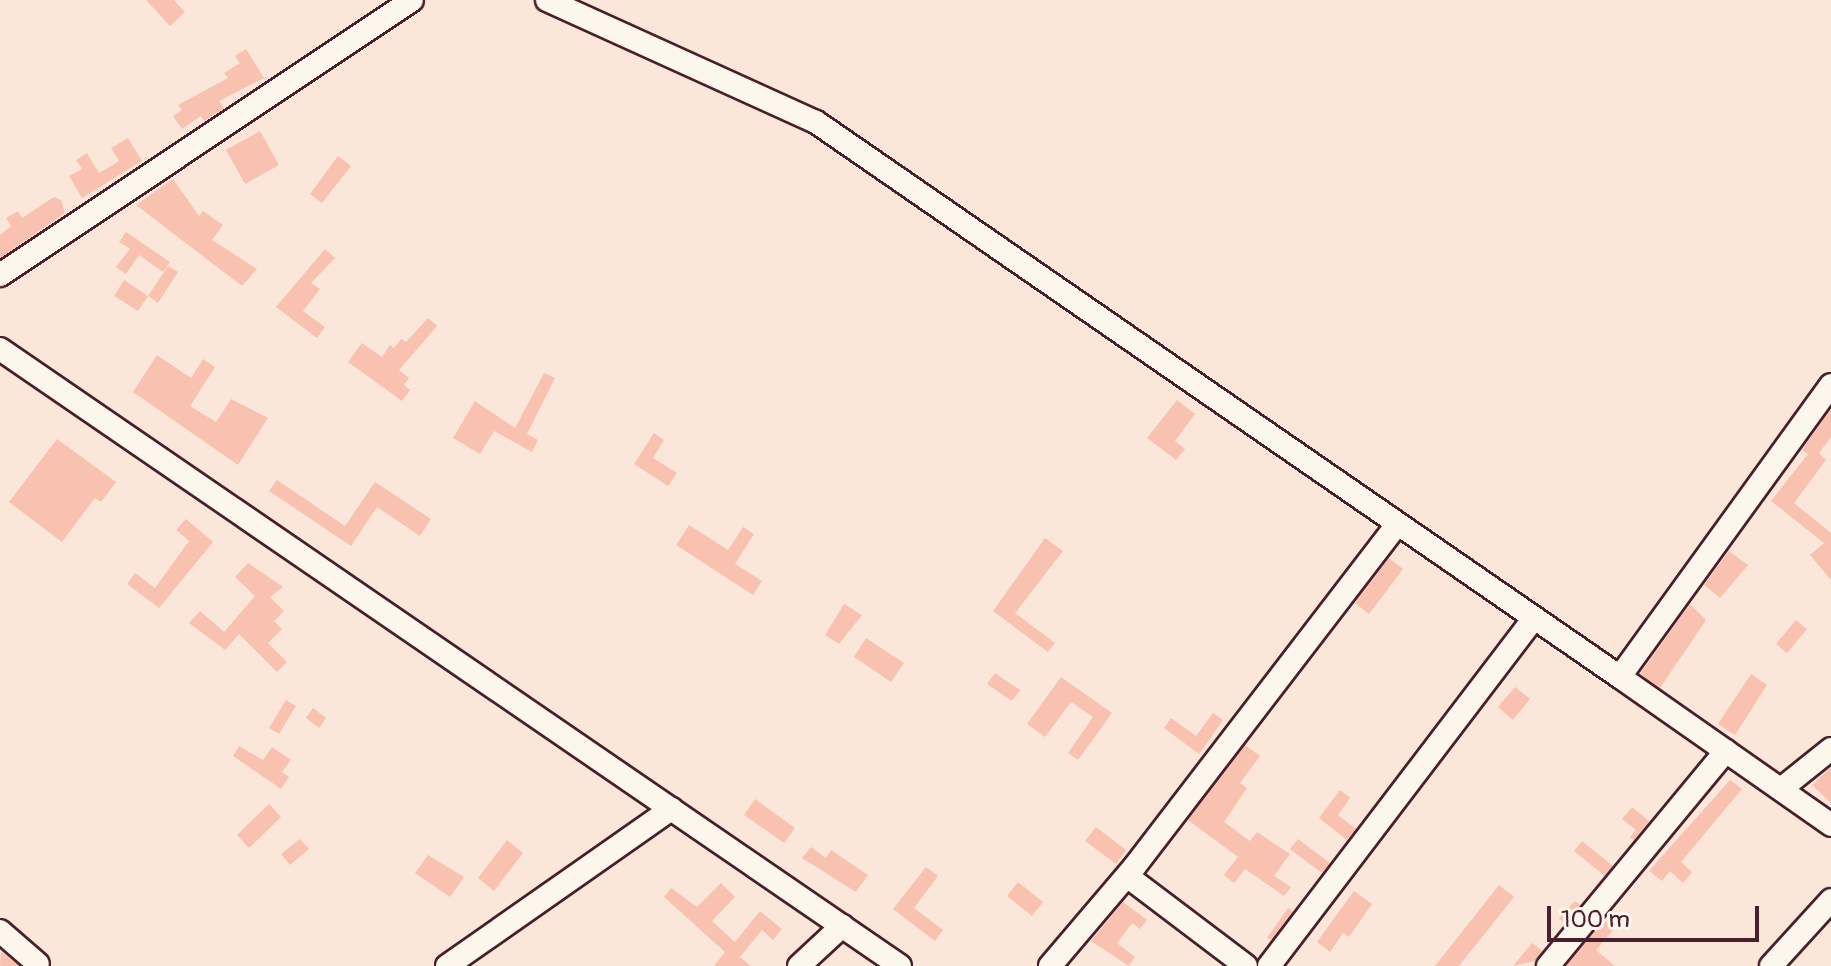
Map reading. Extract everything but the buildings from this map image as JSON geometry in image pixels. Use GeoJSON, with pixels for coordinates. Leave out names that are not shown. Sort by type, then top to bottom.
{"type":"FeatureCollection","features":[{"type":"Feature","properties":{"kind":"street"},"geometry":{"type":"LineString","coordinates":[[0,275],[412,0]]}},
{"type":"Feature","properties":{"kind":"street"},"geometry":{"type":"LineString","coordinates":[[547,0],[816,122],[1831,825]]}},
{"type":"Feature","properties":{"kind":"street"},"geometry":{"type":"LineString","coordinates":[[0,349],[900,966]]}},
{"type":"Feature","properties":{"kind":"street"},"geometry":{"type":"LineString","coordinates":[[1620,677],[1831,385]]}},
{"type":"Feature","properties":{"kind":"street"},"geometry":{"type":"LineString","coordinates":[[1050,966],[1127,876],[1397,525]]}},
{"type":"Feature","properties":{"kind":"street"},"geometry":{"type":"LineString","coordinates":[[1269,966],[1533,619]]}},
{"type":"Feature","properties":{"kind":"street"},"geometry":{"type":"LineString","coordinates":[[1781,789],[1831,749]]}},
{"type":"Feature","properties":{"kind":"street"},"geometry":{"type":"LineString","coordinates":[[1548,966],[1726,751]]}},
{"type":"Feature","properties":{"kind":"street"},"geometry":{"type":"LineString","coordinates":[[447,966],[671,809]]}},
{"type":"Feature","properties":{"kind":"street"},"geometry":{"type":"LineString","coordinates":[[1127,876],[1246,966]]}},
{"type":"Feature","properties":{"kind":"street"},"geometry":{"type":"LineString","coordinates":[[1771,966],[1831,900]]}},
{"type":"Feature","properties":{"kind":"street"},"geometry":{"type":"LineString","coordinates":[[799,966],[842,926]]}},
{"type":"Feature","properties":{"kind":"street"},"geometry":{"type":"LineString","coordinates":[[0,931],[38,964]]}}]}
